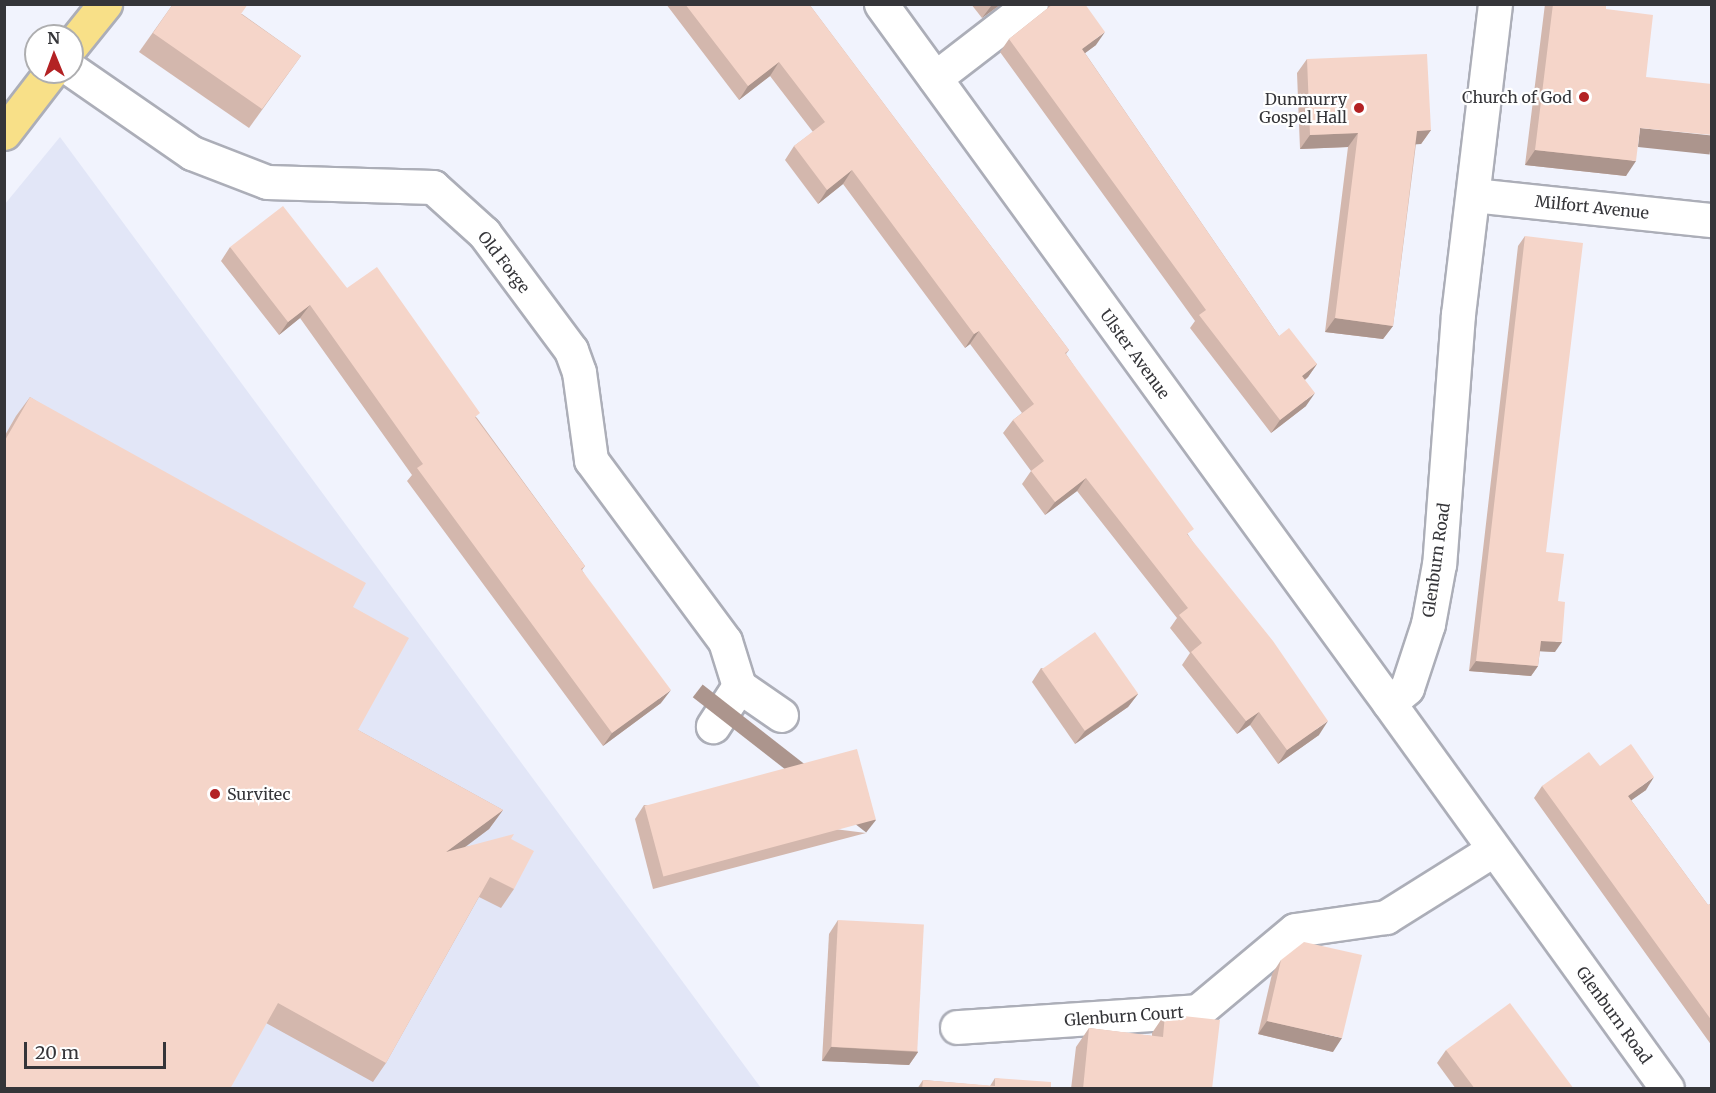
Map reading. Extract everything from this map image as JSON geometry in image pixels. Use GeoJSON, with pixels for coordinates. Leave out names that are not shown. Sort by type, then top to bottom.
{"type":"FeatureCollection","features":[{"type":"Feature","properties":{"kind":"main road"},"geometry":{"type":"LineString","coordinates":[[84,30],[105,4]]}},
{"type":"Feature","properties":{"kind":"main road"},"geometry":{"type":"LineString","coordinates":[[4,133],[42,84]]}},
{"type":"Feature","properties":{"kind":"street","name":"Ulster Avenue"},"geometry":{"type":"LineString","coordinates":[[881,4],[1389,703]]}},
{"type":"Feature","properties":{"kind":"street"},"geometry":{"type":"LineString","coordinates":[[935,78],[1031,4]]}},
{"type":"Feature","properties":{"kind":"street","name":"Glenburn Road"},"geometry":{"type":"LineString","coordinates":[[1495,4],[1458,314],[1439,564],[1428,624],[1407,688],[1389,703],[1667,1089]]}},
{"type":"Feature","properties":{"kind":"street","name":"Old Forge"},"geometry":{"type":"LineString","coordinates":[[84,78],[192,153],[267,182],[433,187],[484,233],[571,350],[579,372],[591,460],[725,640],[739,686]]}},
{"type":"Feature","properties":{"kind":"street","name":"Milfort Avenue"},"geometry":{"type":"LineString","coordinates":[[1473,195],[1712,220]]}},
{"type":"Feature","properties":{"kind":"street"},"geometry":{"type":"LineString","coordinates":[[713,726],[739,686],[782,715]]}},
{"type":"Feature","properties":{"kind":"street","name":"Glenburn Court"},"geometry":{"type":"LineString","coordinates":[[957,1027],[1198,1011],[1295,930],[1386,917],[1493,850]]}},
{"type":"Feature","properties":{"kind":"shaded area"},"geometry":{"type":"Polygon","coordinates":[[[60,137],[761,1088],[5,1088],[5,204],[60,137]]]}},
{"type":"Feature","properties":{"kind":"building"},"geometry":{"type":"Polygon","coordinates":[[[173,4],[248,4],[241,14],[301,56],[262,109],[153,33],[173,4]]]}},
{"type":"Feature","properties":{"kind":"building"},"geometry":{"type":"Polygon","coordinates":[[[685,4],[809,4],[1069,350],[1065,353],[1194,529],[1187,534],[1273,641],[1328,721],[1287,750],[1259,712],[1246,721],[1191,652],[1202,643],[1179,615],[1188,608],[1086,478],[1055,502],[1031,471],[1044,461],[1013,420],[1034,404],[979,331],[974,334],[852,170],[827,190],[794,146],[825,122],[779,62],[748,86],[685,4]]]}},
{"type":"Feature","properties":{"kind":"building"},"geometry":{"type":"Polygon","coordinates":[[[1053,4],[1085,4],[1105,32],[1082,49],[1279,336],[1289,328],[1317,364],[1302,376],[1315,393],[1280,420],[1199,315],[1206,310],[1009,39],[1053,4]]]}},
{"type":"Feature","properties":{"kind":"building","name":"Church of God"},"geometry":{"type":"Polygon","coordinates":[[[1553,4],[1606,4],[1606,9],[1653,15],[1646,77],[1712,84],[1712,135],[1640,128],[1636,161],[1535,150],[1553,4]]]}},
{"type":"Feature","properties":{"kind":"building"},"geometry":{"type":"Polygon","coordinates":[[[1427,54],[1431,130],[1417,131],[1393,326],[1335,318],[1358,133],[1310,135],[1307,59],[1427,54]]]}},
{"type":"Feature","properties":{"kind":"building"},"geometry":{"type":"Polygon","coordinates":[[[283,206],[347,288],[377,267],[480,413],[475,417],[585,566],[581,569],[671,690],[612,733],[417,468],[423,464],[310,305],[288,322],[230,247],[283,206]]]}},
{"type":"Feature","properties":{"kind":"building"},"geometry":{"type":"Polygon","coordinates":[[[1525,236],[1583,243],[1546,552],[1564,554],[1558,601],[1565,602],[1562,642],[1541,641],[1538,666],[1476,661],[1525,236]]]}},
{"type":"Feature","properties":{"kind":"building","name":"Survitec"},"geometry":{"type":"Polygon","coordinates":[[[30,397],[366,583],[353,607],[409,638],[358,730],[503,810],[446,852],[514,834],[511,839],[534,851],[514,889],[490,877],[386,1063],[278,1003],[230,1089],[4,1089],[4,442],[30,397]]]}},
{"type":"Feature","properties":{"kind":"building"},"geometry":{"type":"Polygon","coordinates":[[[1095,632],[1138,693],[1085,731],[1042,669],[1095,632]]]}},
{"type":"Feature","properties":{"kind":"building"},"geometry":{"type":"Polygon","coordinates":[[[1631,744],[1654,777],[1628,796],[1708,905],[1712,903],[1712,1021],[1542,786],[1589,752],[1600,766],[1631,744]]]}},
{"type":"Feature","properties":{"kind":"building"},"geometry":{"type":"Polygon","coordinates":[[[857,749],[876,820],[663,876],[644,806],[857,749]]]}},
{"type":"Feature","properties":{"kind":"building"},"geometry":{"type":"Polygon","coordinates":[[[838,920],[924,925],[917,1051],[831,1047],[838,920]]]}},
{"type":"Feature","properties":{"kind":"building"},"geometry":{"type":"Polygon","coordinates":[[[1304,942],[1362,955],[1342,1038],[1267,1021],[1281,960],[1304,942]]]}},
{"type":"Feature","properties":{"kind":"building"},"geometry":{"type":"Polygon","coordinates":[[[1510,1003],[1574,1089],[1475,1089],[1446,1050],[1510,1003]]]}},
{"type":"Feature","properties":{"kind":"building"},"geometry":{"type":"Polygon","coordinates":[[[1165,1014],[1220,1020],[1212,1089],[1083,1089],[1089,1028],[1163,1037],[1165,1014]]]}},
{"type":"Feature","properties":{"kind":"building"},"geometry":{"type":"Polygon","coordinates":[[[995,1078],[1051,1082],[1051,1089],[922,1089],[923,1080],[995,1086],[995,1078]]]}},
{"type":"Feature","properties":{"kind":"place","name":"Church of God"},"geometry":{"type":"Point","coordinates":[1584,97]}},
{"type":"Feature","properties":{"kind":"place","name":"Dunmurry Gospel Hall"},"geometry":{"type":"Point","coordinates":[1359,108]}},
{"type":"Feature","properties":{"kind":"place","name":"Survitec"},"geometry":{"type":"Point","coordinates":[215,794]}}]}
